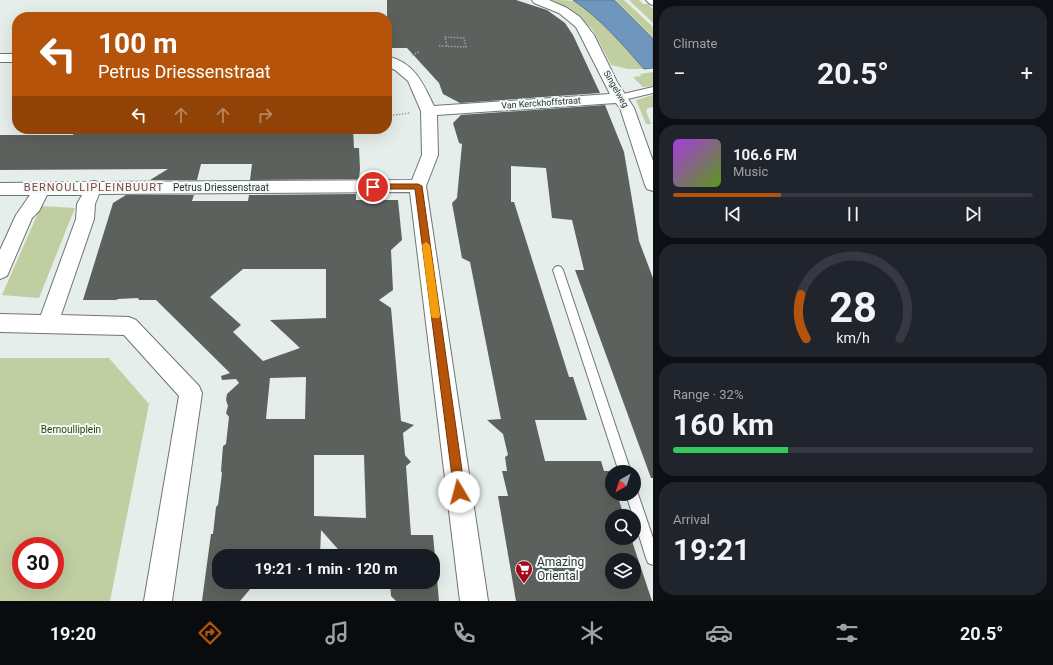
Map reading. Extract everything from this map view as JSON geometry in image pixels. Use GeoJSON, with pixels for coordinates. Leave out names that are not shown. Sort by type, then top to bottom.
{"type":"FeatureCollection","features":[{"type":"Feature","properties":{"kind":"street","name":"Singelweg"},"geometry":{"type":"LineString","coordinates":[[538,0],[557,7],[576,20],[590,39],[619,98],[627,108],[653,185]]}},
{"type":"Feature","properties":{"kind":"street"},"geometry":{"type":"LineString","coordinates":[[0,58],[12,58]]}},
{"type":"Feature","properties":{"kind":"street"},"geometry":{"type":"LineString","coordinates":[[392,63],[400,67],[414,80],[429,111],[430,155],[418,186],[474,601]]}},
{"type":"Feature","properties":{"kind":"street","name":"Van Kerckhoffstraat"},"geometry":{"type":"LineString","coordinates":[[429,111],[619,98],[653,90]]}},
{"type":"Feature","properties":{"kind":"street","name":"Petrus Driessenstraat"},"geometry":{"type":"LineString","coordinates":[[0,189],[418,186]]}},
{"type":"Feature","properties":{"kind":"street"},"geometry":{"type":"LineString","coordinates":[[48,323],[85,219],[86,204],[94,188]]}},
{"type":"Feature","properties":{"kind":"street"},"geometry":{"type":"LineString","coordinates":[[0,271],[25,215],[33,206],[41,189]]}},
{"type":"Feature","properties":{"kind":"street"},"geometry":{"type":"LineString","coordinates":[[0,323],[129,326],[191,393],[158,601]]}},
{"type":"Feature","properties":{"kind":"lane"},"geometry":{"type":"LineString","coordinates":[[558,270],[623,465]]}},
{"type":"Feature","properties":{"kind":"lane"},"geometry":{"type":"LineString","coordinates":[[634,501],[653,558]]}},
{"type":"Feature","properties":{"kind":"path"},"geometry":{"type":"LineString","coordinates":[[439,46],[447,46],[466,46],[464,38],[445,38],[447,46]]}},
{"type":"Feature","properties":{"kind":"path"},"geometry":{"type":"LineString","coordinates":[[392,115],[405,113]]}},
{"type":"Feature","properties":{"kind":"green space"},"geometry":{"type":"Polygon","coordinates":[[[552,0],[574,1],[592,13],[644,69],[628,69],[611,65],[593,30],[572,11],[552,0]]]}},
{"type":"Feature","properties":{"kind":"green space"},"geometry":{"type":"Polygon","coordinates":[[[614,0],[624,0],[653,27],[653,39],[614,0]]]}},
{"type":"Feature","properties":{"kind":"green space"},"geometry":{"type":"Polygon","coordinates":[[[629,0],[639,0],[643,4],[648,4],[653,9],[653,23],[629,0]]]}},
{"type":"Feature","properties":{"kind":"green space"},"geometry":{"type":"Polygon","coordinates":[[[653,72],[653,86],[643,87],[633,77],[641,76],[640,74],[653,72]]]}},
{"type":"Feature","properties":{"kind":"green space"},"geometry":{"type":"Polygon","coordinates":[[[653,95],[653,107],[648,108],[646,111],[651,124],[646,124],[636,100],[653,95]]]}},
{"type":"Feature","properties":{"kind":"green space"},"geometry":{"type":"Polygon","coordinates":[[[41,206],[75,208],[39,298],[2,295],[41,206]]]}},
{"type":"Feature","properties":{"kind":"green space","name":"Bernoulliplein"},"geometry":{"type":"Polygon","coordinates":[[[0,358],[109,358],[149,404],[110,601],[0,601],[0,358]]]}},
{"type":"Feature","properties":{"kind":"water"},"geometry":{"type":"Polygon","coordinates":[[[573,0],[614,0],[653,39],[653,68],[644,69],[593,15],[573,0]]]}},
{"type":"Feature","properties":{"kind":"building"},"geometry":{"type":"Polygon","coordinates":[[[387,0],[516,0],[547,10],[565,23],[573,35],[600,93],[460,103],[443,94],[439,83],[407,48],[392,48],[392,12],[387,12],[387,0]]]}},
{"type":"Feature","properties":{"kind":"building"},"geometry":{"type":"Polygon","coordinates":[[[605,105],[624,152],[639,241],[653,278],[653,478],[651,478],[575,270],[584,270],[572,220],[552,218],[546,168],[511,166],[511,202],[514,202],[569,377],[573,377],[587,420],[535,420],[545,461],[601,461],[605,471],[605,501],[619,501],[622,509],[605,509],[605,545],[633,545],[636,553],[605,553],[605,589],[641,589],[641,568],[652,601],[516,601],[498,496],[508,496],[502,471],[507,471],[505,457],[508,455],[503,434],[487,420],[501,419],[470,262],[462,258],[452,203],[457,198],[462,144],[459,143],[453,123],[461,115],[605,105]]]}},
{"type":"Feature","properties":{"kind":"building"},"geometry":{"type":"Polygon","coordinates":[[[353,134],[354,148],[359,148],[359,179],[250,180],[252,164],[201,164],[197,180],[150,180],[168,169],[0,170],[0,135],[353,134]]]}},
{"type":"Feature","properties":{"kind":"building"},"geometry":{"type":"Polygon","coordinates":[[[356,194],[356,200],[398,200],[402,240],[391,250],[393,290],[379,300],[391,308],[401,421],[414,425],[403,433],[405,455],[411,462],[406,466],[411,535],[433,535],[434,549],[338,549],[321,530],[320,549],[212,549],[212,589],[250,589],[240,601],[202,601],[211,534],[213,534],[216,507],[218,505],[222,473],[223,446],[226,444],[229,417],[226,413],[228,406],[226,400],[227,394],[239,383],[236,379],[222,380],[221,376],[230,373],[156,300],[139,300],[138,298],[83,300],[113,203],[126,195],[194,195],[192,201],[248,201],[249,195],[356,194]],[[243,269],[210,297],[241,325],[233,332],[263,361],[300,348],[270,320],[326,318],[326,269],[243,269]],[[306,377],[270,378],[266,419],[305,419],[306,377]],[[314,455],[314,516],[366,518],[364,455],[314,455]]]}},
{"type":"Feature","properties":{"kind":"building"},"geometry":{"type":"Polygon","coordinates":[[[390,589],[438,589],[439,601],[396,601],[391,596],[390,589]]]}},
{"type":"Feature","properties":{"kind":"slow traffic"},"geometry":{"type":"LineString","coordinates":[[426,245],[436,315]]}},
{"type":"Feature","properties":{"kind":"place","name":"Amazing Oriental"},"geometry":{"type":"Point","coordinates":[524,584]}},
{"type":"Feature","properties":{"kind":"district","name":"BERNOULLIPLEINBUURT"},"geometry":{"type":"Point","coordinates":[94,187]}},
{"type":"Feature","properties":{"kind":"route"},"geometry":{"type":"LineString","coordinates":[[373,187],[418,186],[459,492]]}}]}
